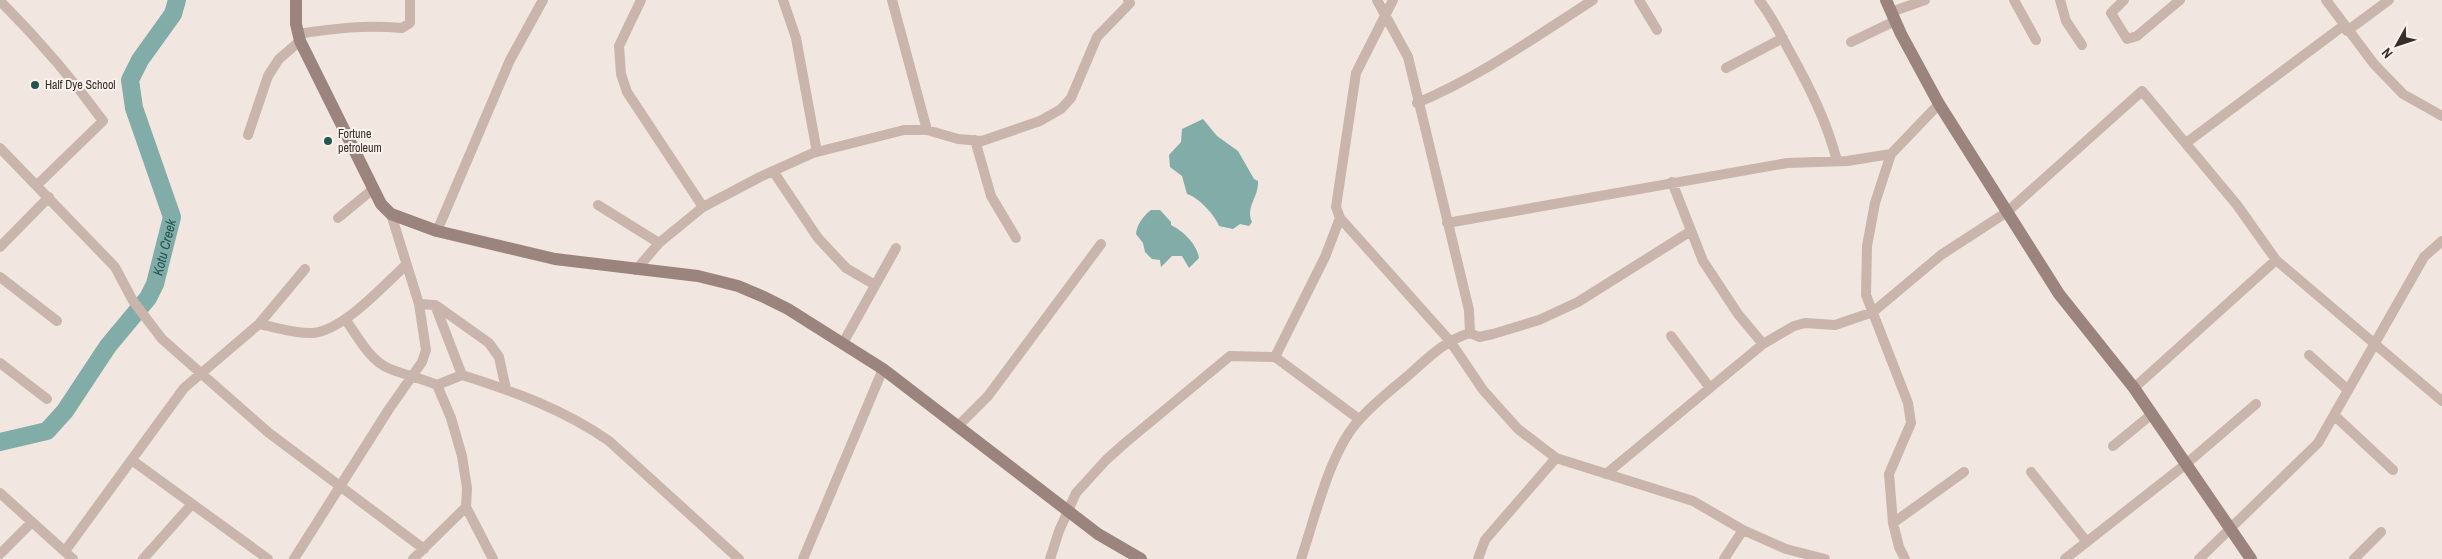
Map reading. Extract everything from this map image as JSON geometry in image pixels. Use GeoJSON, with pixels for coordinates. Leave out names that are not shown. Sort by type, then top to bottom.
{"type":"FeatureCollection","features":[{"type":"Feature","properties":{"kind":"street"},"geometry":{"type":"LineString","coordinates":[[296,0],[299,37],[373,189],[381,204],[391,214],[437,231],[555,259],[698,276],[738,286],[788,309],[883,370],[1098,534],[1141,559]]}},
{"type":"Feature","properties":{"kind":"street"},"geometry":{"type":"LineString","coordinates":[[248,135],[268,76],[279,59],[299,37],[343,26],[365,25],[402,28],[410,23],[410,0]]}},
{"type":"Feature","properties":{"kind":"street"},"geometry":{"type":"LineString","coordinates":[[437,231],[510,60],[543,0]]}},
{"type":"Feature","properties":{"kind":"street"},"geometry":{"type":"LineString","coordinates":[[641,0],[619,46],[621,74],[627,92],[703,207]]}},
{"type":"Feature","properties":{"kind":"street"},"geometry":{"type":"LineString","coordinates":[[783,0],[796,38],[817,152]]}},
{"type":"Feature","properties":{"kind":"street"},"geometry":{"type":"LineString","coordinates":[[892,0],[927,130]]}},
{"type":"Feature","properties":{"kind":"street"},"geometry":{"type":"LineString","coordinates":[[636,270],[659,243],[703,207],[774,171],[817,152],[904,130],[927,130],[958,139],[982,141],[1040,122],[1062,109],[1071,98],[1097,36],[1130,3],[1128,0]]}},
{"type":"Feature","properties":{"kind":"street"},"geometry":{"type":"LineString","coordinates":[[1377,0],[1408,58],[1417,103],[1469,310],[1470,333]]}},
{"type":"Feature","properties":{"kind":"street"},"geometry":{"type":"LineString","coordinates":[[1393,0],[1356,73],[1336,207],[1340,218],[1450,341],[1484,390],[1518,429],[1556,458],[1693,501],[1743,530],[1786,549],[1825,559]]}},
{"type":"Feature","properties":{"kind":"street"},"geometry":{"type":"LineString","coordinates":[[1639,0],[1657,30]]}},
{"type":"Feature","properties":{"kind":"street"},"geometry":{"type":"LineString","coordinates":[[1759,0],[1783,38],[1812,93],[1829,133],[1837,161]]}},
{"type":"Feature","properties":{"kind":"street"},"geometry":{"type":"LineString","coordinates":[[1886,0],[1939,104],[2059,294],[2134,388],[2251,559]]}},
{"type":"Feature","properties":{"kind":"street"},"geometry":{"type":"LineString","coordinates":[[1851,42],[1925,0]]}},
{"type":"Feature","properties":{"kind":"street"},"geometry":{"type":"LineString","coordinates":[[2014,0],[2036,40]]}},
{"type":"Feature","properties":{"kind":"street"},"geometry":{"type":"LineString","coordinates":[[2060,0],[2066,21],[2082,45]]}},
{"type":"Feature","properties":{"kind":"street"},"geometry":{"type":"LineString","coordinates":[[2124,0],[2111,13],[2126,39],[2137,36],[2180,0]]}},
{"type":"Feature","properties":{"kind":"street"},"geometry":{"type":"LineString","coordinates":[[2326,0],[2345,28],[2374,64],[2403,94],[2442,116]]}},
{"type":"Feature","properties":{"kind":"street"},"geometry":{"type":"LineString","coordinates":[[2186,143],[2345,28],[2389,0]]}},
{"type":"Feature","properties":{"kind":"street"},"geometry":{"type":"LineString","coordinates":[[1417,103],[1452,88],[1488,69],[1588,1]]}},
{"type":"Feature","properties":{"kind":"street"},"geometry":{"type":"LineString","coordinates":[[0,2],[43,44],[104,121],[37,185]]}},
{"type":"Feature","properties":{"kind":"street"},"geometry":{"type":"LineString","coordinates":[[1726,68],[1783,38]]}},
{"type":"Feature","properties":{"kind":"street"},"geometry":{"type":"LineString","coordinates":[[1606,474],[1763,344],[1794,326],[1805,323],[1835,325],[1873,312],[1941,255],[2007,212],[2142,91],[2237,205],[2276,260],[2442,401]]}},
{"type":"Feature","properties":{"kind":"street"},"geometry":{"type":"LineString","coordinates":[[1905,559],[1899,548],[1893,523],[1889,474],[1911,422],[1908,403],[1865,286],[1867,246],[1875,203],[1891,154],[1939,104]]}},
{"type":"Feature","properties":{"kind":"street"},"geometry":{"type":"LineString","coordinates":[[975,140],[991,196],[1016,238]]}},
{"type":"Feature","properties":{"kind":"street"},"geometry":{"type":"LineString","coordinates":[[0,148],[115,267],[133,301],[162,339],[270,433],[424,549]]}},
{"type":"Feature","properties":{"kind":"street"},"geometry":{"type":"LineString","coordinates":[[1447,223],[1787,163],[1837,161],[1891,154]]}},
{"type":"Feature","properties":{"kind":"street"},"geometry":{"type":"LineString","coordinates":[[774,171],[818,238],[846,268],[875,285]]}},
{"type":"Feature","properties":{"kind":"street"},"geometry":{"type":"LineString","coordinates":[[1672,182],[1690,231],[1712,274],[1738,314],[1763,344]]}},
{"type":"Feature","properties":{"kind":"street"},"geometry":{"type":"LineString","coordinates":[[338,218],[373,189]]}},
{"type":"Feature","properties":{"kind":"street"},"geometry":{"type":"LineString","coordinates":[[0,247],[49,197]]}},
{"type":"Feature","properties":{"kind":"street"},"geometry":{"type":"LineString","coordinates":[[598,205],[659,243]]}},
{"type":"Feature","properties":{"kind":"street"},"geometry":{"type":"LineString","coordinates":[[294,559],[389,409],[414,376],[426,350],[418,304],[391,214]]}},
{"type":"Feature","properties":{"kind":"street"},"geometry":{"type":"LineString","coordinates":[[1275,357],[1326,257],[1340,218]]}},
{"type":"Feature","properties":{"kind":"street"},"geometry":{"type":"LineString","coordinates":[[1301,559],[1336,458],[1345,438],[1359,419],[1450,341],[1470,333],[1478,337],[1539,320],[1578,302],[1690,231]]}},
{"type":"Feature","properties":{"kind":"street"},"geometry":{"type":"LineString","coordinates":[[2199,559],[2318,442],[2424,257],[2442,241]]}},
{"type":"Feature","properties":{"kind":"street"},"geometry":{"type":"LineString","coordinates":[[958,426],[1000,381],[1101,244]]}},
{"type":"Feature","properties":{"kind":"street"},"geometry":{"type":"LineString","coordinates":[[844,344],[896,248]]}},
{"type":"Feature","properties":{"kind":"street"},"geometry":{"type":"LineString","coordinates":[[2134,388],[2276,260]]}},
{"type":"Feature","properties":{"kind":"street"},"geometry":{"type":"LineString","coordinates":[[259,324],[312,333],[332,327],[406,265]]}},
{"type":"Feature","properties":{"kind":"street"},"geometry":{"type":"LineString","coordinates":[[65,551],[133,461],[184,388],[259,324],[305,269]]}},
{"type":"Feature","properties":{"kind":"street"},"geometry":{"type":"LineString","coordinates":[[0,277],[57,321]]}},
{"type":"Feature","properties":{"kind":"street"},"geometry":{"type":"LineString","coordinates":[[418,304],[435,305],[489,343],[499,356],[506,389]]}},
{"type":"Feature","properties":{"kind":"street"},"geometry":{"type":"LineString","coordinates":[[435,305],[462,375]]}},
{"type":"Feature","properties":{"kind":"street"},"geometry":{"type":"LineString","coordinates":[[345,318],[374,358],[388,368],[436,385],[462,375],[506,389],[569,416],[609,441],[739,559]]}},
{"type":"Feature","properties":{"kind":"street"},"geometry":{"type":"LineString","coordinates":[[1671,336],[1710,388]]}},
{"type":"Feature","properties":{"kind":"street"},"geometry":{"type":"LineString","coordinates":[[2309,355],[2348,390]]}},
{"type":"Feature","properties":{"kind":"street"},"geometry":{"type":"LineString","coordinates":[[1050,559],[1067,510],[1076,494],[1106,460],[1230,356],[1275,357],[1359,419]]}},
{"type":"Feature","properties":{"kind":"street"},"geometry":{"type":"LineString","coordinates":[[0,363],[47,399]]}},
{"type":"Feature","properties":{"kind":"street"},"geometry":{"type":"LineString","coordinates":[[802,559],[883,370]]}},
{"type":"Feature","properties":{"kind":"street"},"geometry":{"type":"LineString","coordinates":[[436,385],[451,418],[462,456],[467,488],[466,507],[493,559]]}},
{"type":"Feature","properties":{"kind":"street"},"geometry":{"type":"LineString","coordinates":[[2065,559],[2186,464],[2256,404]]}},
{"type":"Feature","properties":{"kind":"street"},"geometry":{"type":"LineString","coordinates":[[2113,446],[2152,414]]}},
{"type":"Feature","properties":{"kind":"street"},"geometry":{"type":"LineString","coordinates":[[2334,415],[2393,470]]}},
{"type":"Feature","properties":{"kind":"street"},"geometry":{"type":"LineString","coordinates":[[1478,559],[1485,540],[1556,458]]}},
{"type":"Feature","properties":{"kind":"street"},"geometry":{"type":"LineString","coordinates":[[133,461],[268,559]]}},
{"type":"Feature","properties":{"kind":"street"},"geometry":{"type":"LineString","coordinates":[[1893,523],[1964,472]]}},
{"type":"Feature","properties":{"kind":"street"},"geometry":{"type":"LineString","coordinates":[[2031,472],[2087,542]]}},
{"type":"Feature","properties":{"kind":"street"},"geometry":{"type":"LineString","coordinates":[[0,493],[73,559]]}},
{"type":"Feature","properties":{"kind":"street"},"geometry":{"type":"LineString","coordinates":[[143,559],[192,504]]}},
{"type":"Feature","properties":{"kind":"street"},"geometry":{"type":"LineString","coordinates":[[413,559],[466,507]]}},
{"type":"Feature","properties":{"kind":"street"},"geometry":{"type":"LineString","coordinates":[[0,554],[32,522]]}},
{"type":"Feature","properties":{"kind":"street"},"geometry":{"type":"LineString","coordinates":[[1724,559],[1743,530]]}},
{"type":"Feature","properties":{"kind":"street"},"geometry":{"type":"LineString","coordinates":[[2354,559],[2381,532]]}},
{"type":"Feature","properties":{"kind":"water"},"geometry":{"type":"Polygon","coordinates":[[[1203,119],[1217,136],[1238,151],[1254,179],[1258,181],[1250,212],[1252,222],[1249,226],[1240,224],[1233,229],[1219,226],[1206,207],[1187,194],[1182,176],[1170,167],[1169,155],[1181,142],[1182,129],[1203,119]]]}},
{"type":"Feature","properties":{"kind":"water"},"geometry":{"type":"Polygon","coordinates":[[[1151,210],[1160,210],[1171,222],[1171,225],[1185,234],[1192,243],[1199,258],[1189,268],[1182,256],[1172,256],[1161,267],[1160,260],[1152,259],[1145,252],[1143,243],[1136,234],[1141,220],[1151,210]]]}},
{"type":"Feature","properties":{"kind":"waterway","name":"Kotu Creek"},"geometry":{"type":"LineString","coordinates":[[0,442],[47,431],[65,411],[108,346],[148,298],[155,284],[172,217],[134,108],[130,80],[140,60],[173,14],[177,0]]}},
{"type":"Feature","properties":{"kind":"place","name":"Half Dye School"},"geometry":{"type":"Point","coordinates":[35,85]}},
{"type":"Feature","properties":{"kind":"place","name":"Fortune petroleum"},"geometry":{"type":"Point","coordinates":[328,141]}}]}
